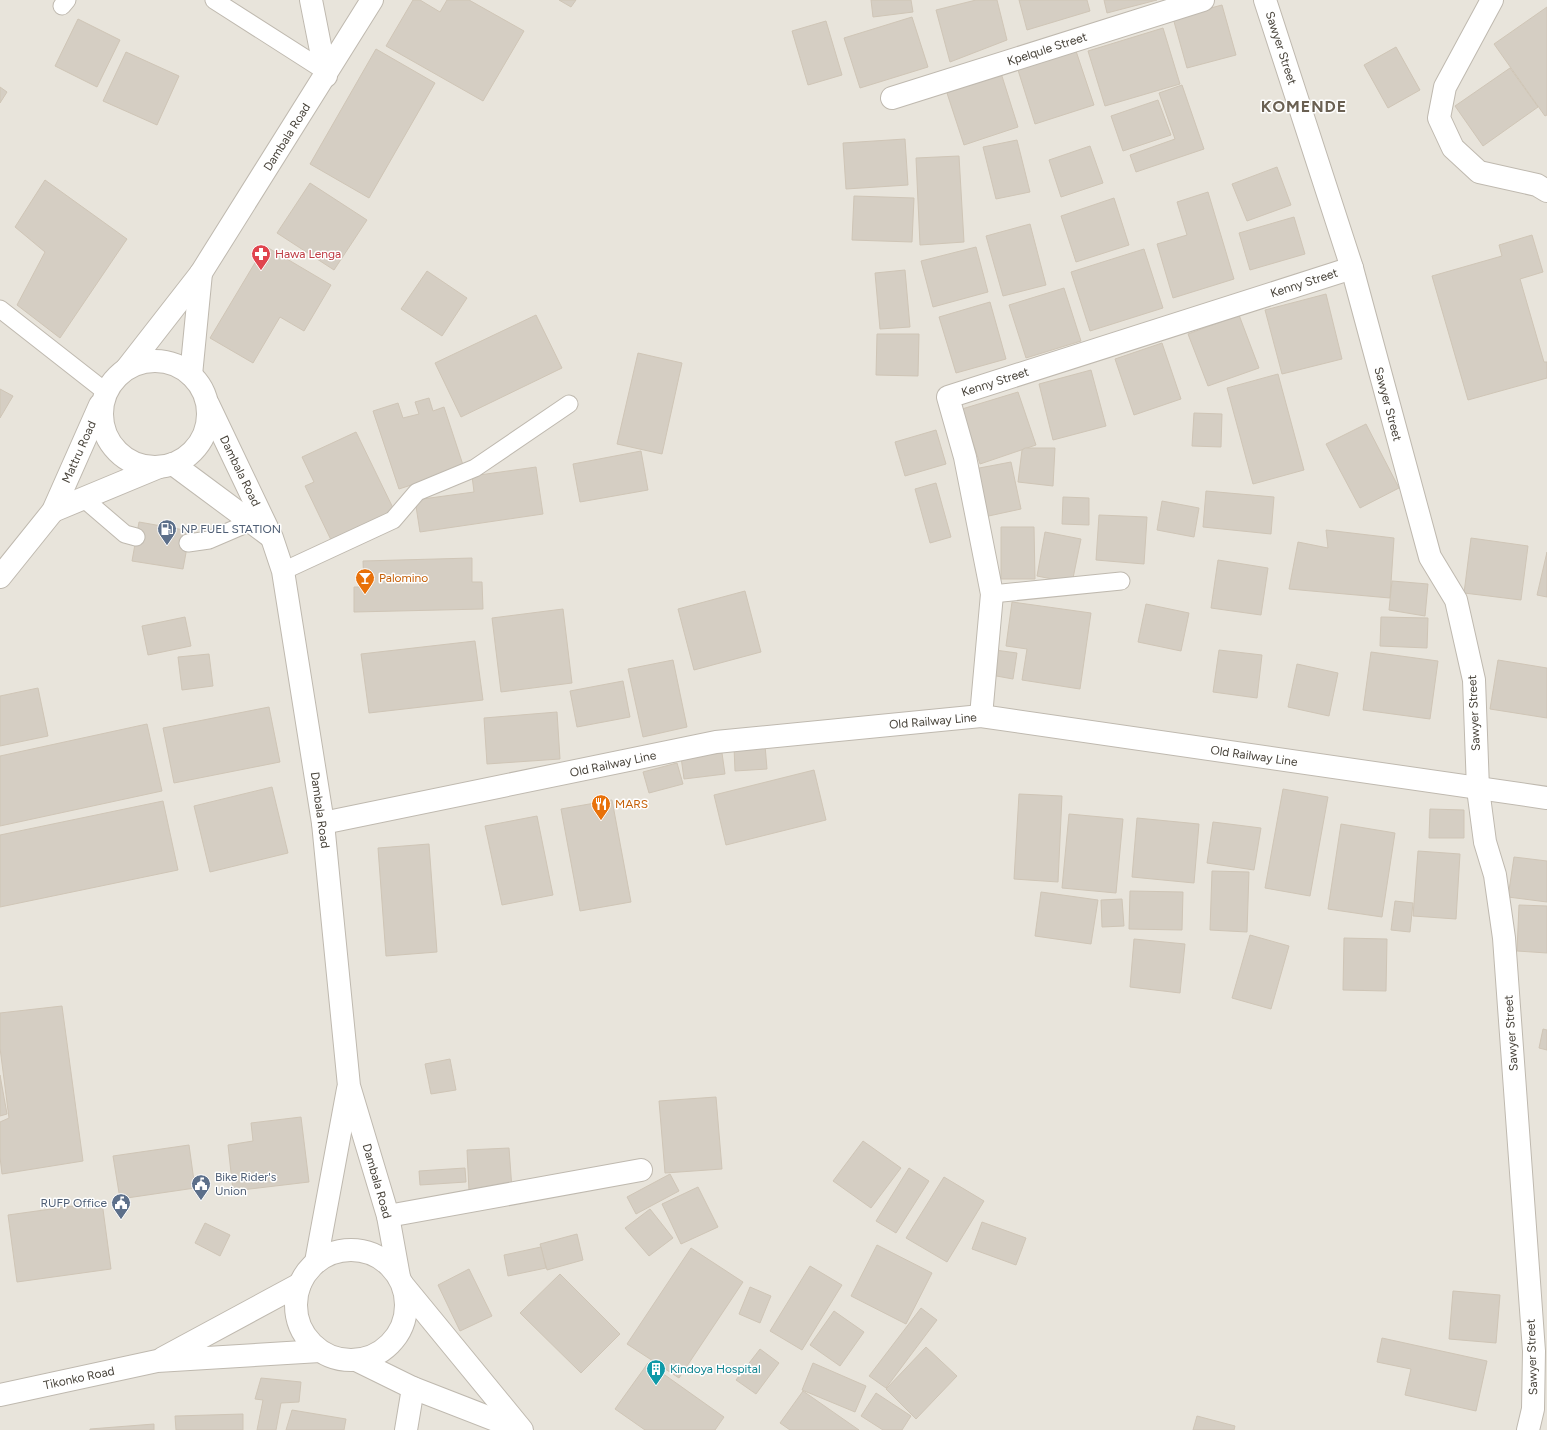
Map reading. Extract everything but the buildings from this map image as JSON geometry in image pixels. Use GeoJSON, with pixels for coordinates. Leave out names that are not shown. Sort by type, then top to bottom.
{"type":"FeatureCollection","features":[{"type":"Feature","properties":{"kind":"street"},"geometry":{"type":"LineString","coordinates":[[311,0],[325,74]]}},
{"type":"Feature","properties":{"kind":"street","name":"Dambala Road"},"geometry":{"type":"LineString","coordinates":[[127,368],[201,273],[372,0]]}},
{"type":"Feature","properties":{"kind":"street","name":"Kpelqule Street"},"geometry":{"type":"LineString","coordinates":[[892,98],[1203,0]]}},
{"type":"Feature","properties":{"kind":"street","name":"Sawyer Street"},"geometry":{"type":"LineString","coordinates":[[1265,0],[1352,268],[1430,557],[1456,600],[1474,680],[1478,789],[1485,842],[1495,875],[1504,938],[1534,1351],[1533,1409],[1528,1430]]}},
{"type":"Feature","properties":{"kind":"street"},"geometry":{"type":"LineString","coordinates":[[1492,0],[1444,87],[1439,118],[1453,148],[1479,172],[1537,185],[1547,192]]}},
{"type":"Feature","properties":{"kind":"street","name":"Kenny Street"},"geometry":{"type":"LineString","coordinates":[[981,716],[992,594],[964,457],[948,397],[1352,268]]}},
{"type":"Feature","properties":{"kind":"street","name":"Dambala Road"},"geometry":{"type":"LineString","coordinates":[[192,375],[201,273]]}},
{"type":"Feature","properties":{"kind":"street"},"geometry":{"type":"LineString","coordinates":[[144,361],[161,361],[177,365],[192,375],[202,388],[208,404],[208,423],[201,440],[189,454],[166,465],[140,465],[124,457],[111,444],[103,428],[101,410],[106,392],[115,378],[127,368],[144,361]]}},
{"type":"Feature","properties":{"kind":"street","name":"Mattru Road"},"geometry":{"type":"LineString","coordinates":[[0,577],[53,511],[106,392]]}},
{"type":"Feature","properties":{"kind":"street","name":"Dambala Road"},"geometry":{"type":"LineString","coordinates":[[208,404],[272,538],[283,571],[323,823],[348,1086],[388,1216],[401,1281]]}},
{"type":"Feature","properties":{"kind":"street","name":"Dambala Road"},"geometry":{"type":"LineString","coordinates":[[166,465],[251,522],[272,538]]}},
{"type":"Feature","properties":{"kind":"street","name":"Mattru Road"},"geometry":{"type":"LineString","coordinates":[[53,511],[166,465]]}},
{"type":"Feature","properties":{"kind":"street","name":"Old Railway Line"},"geometry":{"type":"LineString","coordinates":[[323,823],[716,742],[981,716],[1547,798]]}},
{"type":"Feature","properties":{"kind":"street","name":"Dambala Road"},"geometry":{"type":"LineString","coordinates":[[316,1262],[348,1086]]}},
{"type":"Feature","properties":{"kind":"street"},"geometry":{"type":"LineString","coordinates":[[388,1216],[642,1170]]}},
{"type":"Feature","properties":{"kind":"street"},"geometry":{"type":"LineString","coordinates":[[401,1281],[407,1303],[401,1330],[396,1338],[374,1356],[356,1360],[337,1358],[320,1351],[305,1335],[297,1316],[297,1295],[300,1284],[316,1262],[333,1253],[342,1251],[361,1251],[379,1257],[393,1269],[401,1281],[522,1430]]}},
{"type":"Feature","properties":{"kind":"street"},"geometry":{"type":"LineString","coordinates":[[157,1361],[300,1284]]}},
{"type":"Feature","properties":{"kind":"street"},"geometry":{"type":"LineString","coordinates":[[157,1361],[320,1351]]}},
{"type":"Feature","properties":{"kind":"street"},"geometry":{"type":"LineString","coordinates":[[356,1360],[413,1388],[522,1430]]}},
{"type":"Feature","properties":{"kind":"street","name":"Tikonko Road"},"geometry":{"type":"LineString","coordinates":[[0,1395],[157,1361]]}},
{"type":"Feature","properties":{"kind":"street"},"geometry":{"type":"LineString","coordinates":[[406,1430],[413,1388]]}},
{"type":"Feature","properties":{"kind":"lane"},"geometry":{"type":"LineString","coordinates":[[214,0],[325,74]]}},
{"type":"Feature","properties":{"kind":"lane"},"geometry":{"type":"LineString","coordinates":[[0,309],[106,392]]}},
{"type":"Feature","properties":{"kind":"lane"},"geometry":{"type":"LineString","coordinates":[[283,571],[393,520],[417,492],[475,468],[569,404]]}},
{"type":"Feature","properties":{"kind":"lane"},"geometry":{"type":"LineString","coordinates":[[83,498],[125,534],[136,538]]}},
{"type":"Feature","properties":{"kind":"lane"},"geometry":{"type":"LineString","coordinates":[[188,543],[209,540],[251,522]]}},
{"type":"Feature","properties":{"kind":"lane"},"geometry":{"type":"LineString","coordinates":[[992,594],[1121,581]]}},
{"type":"Feature","properties":{"kind":"shaded area"},"geometry":{"type":"Polygon","coordinates":[[[0,0],[1547,0],[1547,1430],[0,1430],[0,0]]]}},
{"type":"Feature","properties":{"kind":"place","name":"Hawa Lenga"},"geometry":{"type":"Point","coordinates":[261,271]}},
{"type":"Feature","properties":{"kind":"place","name":"NP FUEL STATION"},"geometry":{"type":"Point","coordinates":[167,546]}},
{"type":"Feature","properties":{"kind":"place","name":"Palomino"},"geometry":{"type":"Point","coordinates":[365,595]}},
{"type":"Feature","properties":{"kind":"place","name":"MARS"},"geometry":{"type":"Point","coordinates":[601,821]}},
{"type":"Feature","properties":{"kind":"place","name":"Bike Rider's Union"},"geometry":{"type":"Point","coordinates":[201,1201]}},
{"type":"Feature","properties":{"kind":"place","name":"RUFP Office"},"geometry":{"type":"Point","coordinates":[121,1220]}},
{"type":"Feature","properties":{"kind":"place","name":"Kindoya Hospital"},"geometry":{"type":"Point","coordinates":[656,1386]}},
{"type":"Feature","properties":{"kind":"district","name":"KOMENDE"},"geometry":{"type":"Point","coordinates":[1304,106]}}]}
